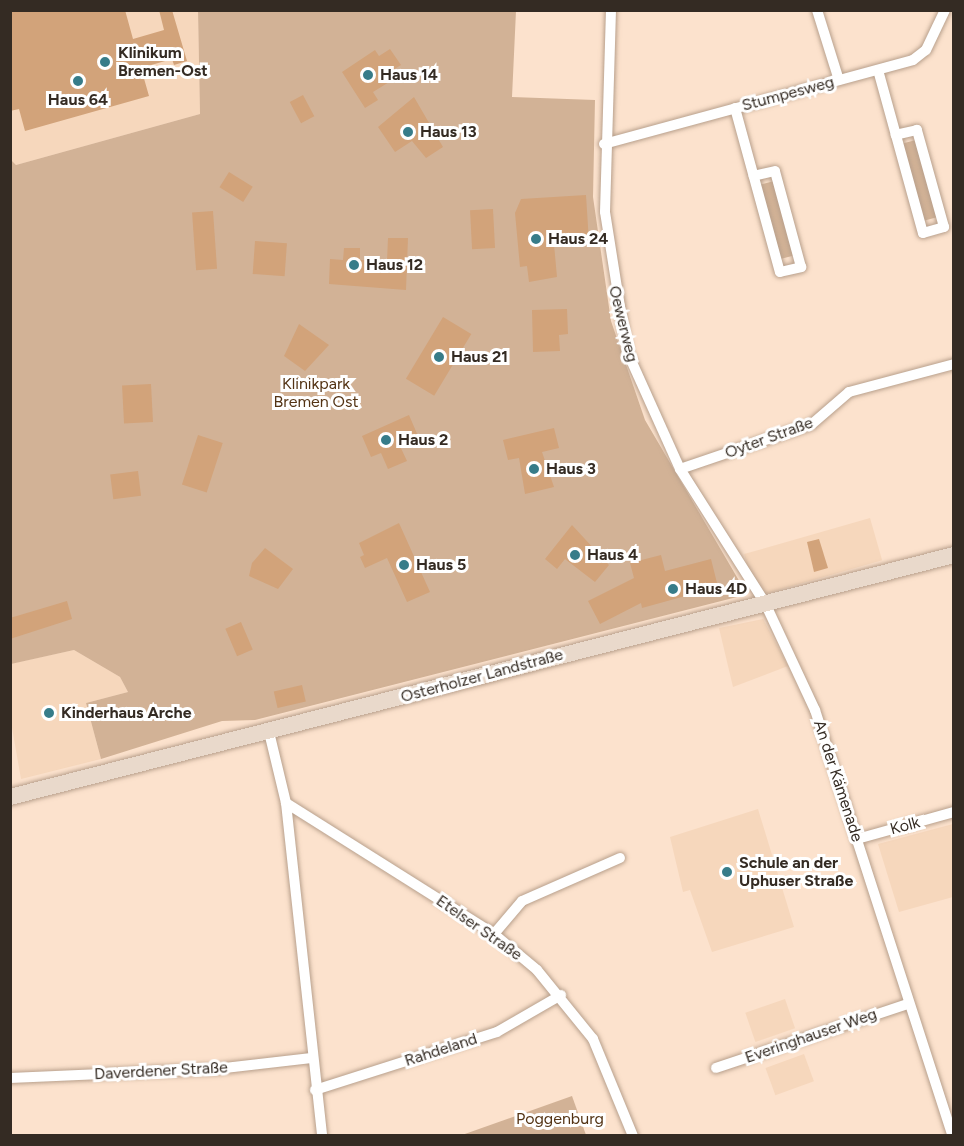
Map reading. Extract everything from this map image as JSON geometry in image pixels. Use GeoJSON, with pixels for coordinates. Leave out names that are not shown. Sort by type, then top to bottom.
{"type":"FeatureCollection","features":[{"type":"Feature","properties":{"kind":"main road","name":"Osterholzer Landstraße"},"geometry":{"type":"LineString","coordinates":[[10,797],[954,555]]}},
{"type":"Feature","properties":{"kind":"street","name":"Oewerweg"},"geometry":{"type":"LineString","coordinates":[[611,10],[604,144],[605,212],[620,328],[680,469],[765,603]]}},
{"type":"Feature","properties":{"kind":"street"},"geometry":{"type":"LineString","coordinates":[[817,10],[839,80]]}},
{"type":"Feature","properties":{"kind":"street","name":"Stumpesweg"},"geometry":{"type":"LineString","coordinates":[[604,144],[922,56],[945,10]]}},
{"type":"Feature","properties":{"kind":"street"},"geometry":{"type":"LineString","coordinates":[[878,70],[923,233],[944,227],[917,129],[896,135]]}},
{"type":"Feature","properties":{"kind":"street"},"geometry":{"type":"LineString","coordinates":[[735,108],[780,272],[801,267],[775,171],[754,176]]}},
{"type":"Feature","properties":{"kind":"street","name":"Oyter Straße"},"geometry":{"type":"LineString","coordinates":[[680,469],[812,424],[849,393],[954,364]]}},
{"type":"Feature","properties":{"kind":"street","name":"An der Kämenade"},"geometry":{"type":"LineString","coordinates":[[765,603],[815,710],[907,1004],[952,1136]]}},
{"type":"Feature","properties":{"kind":"street"},"geometry":{"type":"LineString","coordinates":[[269,732],[286,803],[311,1058],[322,1136]]}},
{"type":"Feature","properties":{"kind":"street","name":"Etelser Straße"},"geometry":{"type":"LineString","coordinates":[[286,803],[494,934],[561,996],[593,1039],[633,1136]]}},
{"type":"Feature","properties":{"kind":"street","name":"Kolk"},"geometry":{"type":"LineString","coordinates":[[857,839],[954,812]]}},
{"type":"Feature","properties":{"kind":"street"},"geometry":{"type":"LineString","coordinates":[[494,934],[522,901],[620,858]]}},
{"type":"Feature","properties":{"kind":"street","name":"Rahdeland"},"geometry":{"type":"LineString","coordinates":[[315,1090],[497,1032],[561,996]]}},
{"type":"Feature","properties":{"kind":"street","name":"Everinghauser Weg"},"geometry":{"type":"LineString","coordinates":[[716,1068],[907,1004]]}},
{"type":"Feature","properties":{"kind":"street","name":"Daverdener Straße"},"geometry":{"type":"LineString","coordinates":[[10,1078],[216,1069],[311,1058]]}},
{"type":"Feature","properties":{"kind":"shaded area","name":"Klinikum Bremen-Ost"},"geometry":{"type":"Polygon","coordinates":[[[10,11],[198,11],[200,114],[16,165],[10,160],[10,11]]]}},
{"type":"Feature","properties":{"kind":"shaded area"},"geometry":{"type":"Polygon","coordinates":[[[870,518],[882,560],[756,596],[744,554],[870,518]]]}},
{"type":"Feature","properties":{"kind":"shaded area"},"geometry":{"type":"Polygon","coordinates":[[[763,619],[788,666],[733,687],[719,628],[763,619]]]}},
{"type":"Feature","properties":{"kind":"shaded area","name":"Kinderhaus Arche"},"geometry":{"type":"Polygon","coordinates":[[[74,650],[120,677],[128,692],[86,703],[101,759],[21,779],[11,722],[10,664],[74,650]]]}},
{"type":"Feature","properties":{"kind":"shaded area","name":"Schule an der Uphuser Straße"},"geometry":{"type":"Polygon","coordinates":[[[758,809],[794,927],[712,952],[690,890],[683,892],[670,837],[758,809]]]}},
{"type":"Feature","properties":{"kind":"shaded area"},"geometry":{"type":"Polygon","coordinates":[[[953,824],[953,897],[899,912],[878,844],[953,824]]]}},
{"type":"Feature","properties":{"kind":"shaded area"},"geometry":{"type":"Polygon","coordinates":[[[785,999],[795,1028],[755,1042],[745,1013],[785,999]]]}},
{"type":"Feature","properties":{"kind":"shaded area"},"geometry":{"type":"Polygon","coordinates":[[[804,1054],[814,1081],[775,1095],[765,1068],[804,1054]]]}},
{"type":"Feature","properties":{"kind":"green space","name":"Klinikpark Bremen Ost"},"geometry":{"type":"Polygon","coordinates":[[[198,11],[516,11],[512,97],[595,100],[593,197],[611,321],[645,420],[741,584],[737,597],[255,720],[222,721],[101,759],[86,703],[128,692],[120,677],[74,650],[11,664],[11,160],[16,165],[200,114],[198,11]]]}},
{"type":"Feature","properties":{"kind":"green space"},"geometry":{"type":"Polygon","coordinates":[[[916,140],[937,217],[923,221],[902,144],[916,140]]]}},
{"type":"Feature","properties":{"kind":"green space"},"geometry":{"type":"Polygon","coordinates":[[[774,181],[794,255],[780,259],[760,185],[774,181]]]}},
{"type":"Feature","properties":{"kind":"green space","name":"Poggenburg"},"geometry":{"type":"Polygon","coordinates":[[[572,1096],[586,1135],[462,1135],[572,1096]]]}},
{"type":"Feature","properties":{"kind":"building","name":"Klinikum Bremen-Ost"},"geometry":{"type":"Polygon","coordinates":[[[10,10],[125,10],[133,39],[164,30],[159,10],[172,10],[187,61],[174,65],[172,59],[141,68],[149,96],[25,131],[19,109],[10,111],[10,10]]]}},
{"type":"Feature","properties":{"kind":"building","name":"Haus 14"},"geometry":{"type":"Polygon","coordinates":[[[390,49],[401,65],[390,72],[394,79],[373,92],[378,100],[365,108],[342,72],[375,50],[379,56],[390,49]]]}},
{"type":"Feature","properties":{"kind":"building"},"geometry":{"type":"Polygon","coordinates":[[[303,95],[314,116],[301,123],[290,102],[303,95]]]}},
{"type":"Feature","properties":{"kind":"building","name":"Haus 13"},"geometry":{"type":"Polygon","coordinates":[[[414,97],[443,147],[426,158],[412,141],[395,152],[378,127],[414,97]]]}},
{"type":"Feature","properties":{"kind":"building"},"geometry":{"type":"Polygon","coordinates":[[[229,172],[253,187],[243,202],[219,187],[229,172]]]}},
{"type":"Feature","properties":{"kind":"building","name":"Haus 24"},"geometry":{"type":"Polygon","coordinates":[[[586,195],[589,242],[554,244],[557,277],[529,282],[527,266],[520,267],[515,213],[521,199],[586,195]]]}},
{"type":"Feature","properties":{"kind":"building"},"geometry":{"type":"Polygon","coordinates":[[[493,209],[495,248],[472,249],[470,210],[493,209]]]}},
{"type":"Feature","properties":{"kind":"building"},"geometry":{"type":"Polygon","coordinates":[[[213,211],[217,269],[196,270],[192,212],[213,211]]]}},
{"type":"Feature","properties":{"kind":"building","name":"Haus 12"},"geometry":{"type":"Polygon","coordinates":[[[388,238],[408,238],[406,290],[329,284],[330,259],[343,260],[344,248],[360,248],[360,260],[387,261],[388,238]]]}},
{"type":"Feature","properties":{"kind":"building"},"geometry":{"type":"Polygon","coordinates":[[[255,241],[287,243],[285,276],[253,274],[255,241]]]}},
{"type":"Feature","properties":{"kind":"building"},"geometry":{"type":"Polygon","coordinates":[[[567,309],[568,334],[559,335],[560,351],[533,352],[532,310],[567,309]]]}},
{"type":"Feature","properties":{"kind":"building","name":"Haus 21"},"geometry":{"type":"Polygon","coordinates":[[[443,317],[471,334],[434,396],[406,379],[443,317]]]}},
{"type":"Feature","properties":{"kind":"building"},"geometry":{"type":"Polygon","coordinates":[[[299,324],[329,345],[305,371],[284,356],[299,324]]]}},
{"type":"Feature","properties":{"kind":"building"},"geometry":{"type":"Polygon","coordinates":[[[151,384],[153,422],[124,423],[122,386],[151,384]]]}},
{"type":"Feature","properties":{"kind":"building","name":"Haus 2"},"geometry":{"type":"Polygon","coordinates":[[[409,415],[418,436],[399,444],[407,461],[388,469],[381,453],[371,457],[362,436],[409,415]]]}},
{"type":"Feature","properties":{"kind":"building","name":"Haus 3"},"geometry":{"type":"Polygon","coordinates":[[[554,428],[559,448],[542,452],[554,487],[525,494],[519,458],[508,460],[503,440],[554,428]]]}},
{"type":"Feature","properties":{"kind":"building"},"geometry":{"type":"Polygon","coordinates":[[[198,435],[223,443],[207,492],[182,484],[198,435]]]}},
{"type":"Feature","properties":{"kind":"building"},"geometry":{"type":"Polygon","coordinates":[[[138,471],[141,496],[113,499],[110,474],[138,471]]]}},
{"type":"Feature","properties":{"kind":"building","name":"Haus 5"},"geometry":{"type":"Polygon","coordinates":[[[399,523],[430,592],[407,602],[387,558],[365,568],[360,557],[364,555],[359,543],[399,523]]]}},
{"type":"Feature","properties":{"kind":"building","name":"Haus 4"},"geometry":{"type":"Polygon","coordinates":[[[572,525],[609,565],[595,582],[565,559],[557,569],[545,559],[572,525]]]}},
{"type":"Feature","properties":{"kind":"building"},"geometry":{"type":"Polygon","coordinates":[[[819,539],[828,568],[814,572],[807,542],[819,539]]]}},
{"type":"Feature","properties":{"kind":"building"},"geometry":{"type":"Polygon","coordinates":[[[265,548],[293,569],[278,589],[249,576],[252,563],[265,548]]]}},
{"type":"Feature","properties":{"kind":"building","name":"Haus 4D"},"geometry":{"type":"Polygon","coordinates":[[[661,555],[665,571],[711,559],[718,587],[642,608],[641,603],[600,624],[588,601],[634,578],[630,563],[661,555]]]}},
{"type":"Feature","properties":{"kind":"building"},"geometry":{"type":"Polygon","coordinates":[[[67,601],[72,619],[10,639],[10,618],[67,601]]]}},
{"type":"Feature","properties":{"kind":"building"},"geometry":{"type":"Polygon","coordinates":[[[241,622],[253,650],[237,656],[225,629],[241,622]]]}},
{"type":"Feature","properties":{"kind":"building"},"geometry":{"type":"Polygon","coordinates":[[[302,685],[306,702],[278,708],[274,692],[302,685]]]}},
{"type":"Feature","properties":{"kind":"place","name":"Klinikum Bremen-Ost"},"geometry":{"type":"Point","coordinates":[105,62]}},
{"type":"Feature","properties":{"kind":"place","name":"Haus 14"},"geometry":{"type":"Point","coordinates":[368,75]}},
{"type":"Feature","properties":{"kind":"place","name":"Haus 64"},"geometry":{"type":"Point","coordinates":[78,81]}},
{"type":"Feature","properties":{"kind":"place","name":"Haus 13"},"geometry":{"type":"Point","coordinates":[408,132]}},
{"type":"Feature","properties":{"kind":"place","name":"Haus 24"},"geometry":{"type":"Point","coordinates":[536,239]}},
{"type":"Feature","properties":{"kind":"place","name":"Haus 12"},"geometry":{"type":"Point","coordinates":[354,265]}},
{"type":"Feature","properties":{"kind":"place","name":"Haus 21"},"geometry":{"type":"Point","coordinates":[439,357]}},
{"type":"Feature","properties":{"kind":"place","name":"Haus 2"},"geometry":{"type":"Point","coordinates":[386,440]}},
{"type":"Feature","properties":{"kind":"place","name":"Haus 3"},"geometry":{"type":"Point","coordinates":[534,469]}},
{"type":"Feature","properties":{"kind":"place","name":"Haus 4"},"geometry":{"type":"Point","coordinates":[575,555]}},
{"type":"Feature","properties":{"kind":"place","name":"Haus 5"},"geometry":{"type":"Point","coordinates":[404,565]}},
{"type":"Feature","properties":{"kind":"place","name":"Haus 4D"},"geometry":{"type":"Point","coordinates":[673,589]}},
{"type":"Feature","properties":{"kind":"place","name":"Kinderhaus Arche"},"geometry":{"type":"Point","coordinates":[49,713]}},
{"type":"Feature","properties":{"kind":"place","name":"Schule an der Uphuser Straße"},"geometry":{"type":"Point","coordinates":[727,872]}}]}
